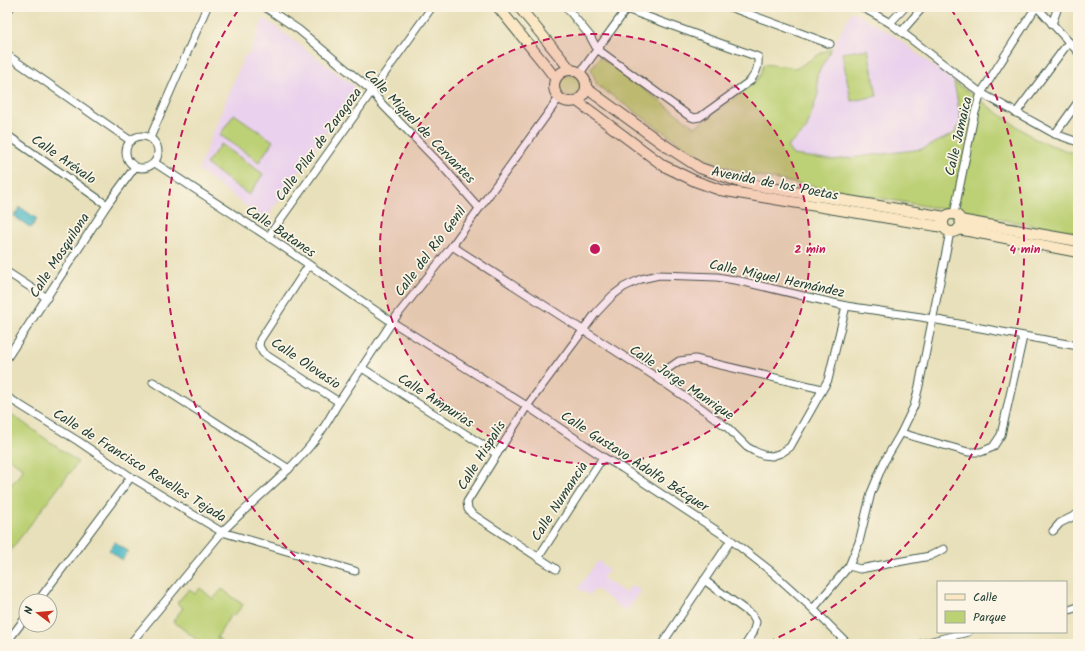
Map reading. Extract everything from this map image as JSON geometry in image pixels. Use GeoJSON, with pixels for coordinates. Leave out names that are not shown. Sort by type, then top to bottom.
{"type":"FeatureCollection","features":[{"type":"Feature","properties":{"kind":"main road"},"geometry":{"type":"LineString","coordinates":[[498,7],[555,78]]}},
{"type":"Feature","properties":{"kind":"main road"},"geometry":{"type":"LineString","coordinates":[[519,7],[575,71],[585,79],[586,88],[582,97],[577,101],[568,102],[556,95],[553,87],[555,78],[560,72],[575,71]]}},
{"type":"Feature","properties":{"kind":"main road","name":"Avenida de los Poetas"},"geometry":{"type":"LineString","coordinates":[[586,88],[683,157],[700,168],[719,176],[759,186],[952,223],[1078,252]]}},
{"type":"Feature","properties":{"kind":"main road","name":"Avenida de los Poetas"},"geometry":{"type":"LineString","coordinates":[[577,101],[664,166],[695,181],[720,190],[1078,241]]}},
{"type":"Feature","properties":{"kind":"street"},"geometry":{"type":"LineString","coordinates":[[7,12],[11,7]]}},
{"type":"Feature","properties":{"kind":"street"},"geometry":{"type":"LineString","coordinates":[[150,138],[207,7]]}},
{"type":"Feature","properties":{"kind":"street","name":"Calle Miguel de Cervantes"},"geometry":{"type":"LineString","coordinates":[[265,7],[299,30],[372,91],[381,103],[444,168],[479,208]]}},
{"type":"Feature","properties":{"kind":"street","name":"Calle Pilar de Zaragoza"},"geometry":{"type":"LineString","coordinates":[[268,237],[432,7]]}},
{"type":"Feature","properties":{"kind":"street"},"geometry":{"type":"LineString","coordinates":[[566,7],[590,36],[597,49],[694,118],[700,118],[750,81],[758,68],[758,57],[627,8],[597,49],[575,71]]}},
{"type":"Feature","properties":{"kind":"street"},"geometry":{"type":"LineString","coordinates":[[730,7],[830,44]]}},
{"type":"Feature","properties":{"kind":"street"},"geometry":{"type":"LineString","coordinates":[[862,7],[890,23],[981,93],[1054,134],[1078,142]]}},
{"type":"Feature","properties":{"kind":"street"},"geometry":{"type":"LineString","coordinates":[[890,23],[905,7]]}},
{"type":"Feature","properties":{"kind":"street"},"geometry":{"type":"LineString","coordinates":[[902,32],[923,7]]}},
{"type":"Feature","properties":{"kind":"street"},"geometry":{"type":"LineString","coordinates":[[1036,7],[1078,52]]}},
{"type":"Feature","properties":{"kind":"street","name":"Calle Jamaica"},"geometry":{"type":"LineString","coordinates":[[813,609],[849,566],[859,542],[871,493],[884,462],[901,433],[914,406],[974,116],[981,93],[1036,7]]}},
{"type":"Feature","properties":{"kind":"street"},"geometry":{"type":"LineString","coordinates":[[1052,24],[1058,7]]}},
{"type":"Feature","properties":{"kind":"street"},"geometry":{"type":"LineString","coordinates":[[1016,113],[1069,42]]}},
{"type":"Feature","properties":{"kind":"street"},"geometry":{"type":"LineString","coordinates":[[7,55],[131,141]]}},
{"type":"Feature","properties":{"kind":"street","name":"Calle del Río Genil"},"geometry":{"type":"LineString","coordinates":[[392,322],[452,246],[559,98]]}},
{"type":"Feature","properties":{"kind":"street"},"geometry":{"type":"LineString","coordinates":[[1054,134],[1078,102]]}},
{"type":"Feature","properties":{"kind":"street","name":"Calle Arévalo"},"geometry":{"type":"LineString","coordinates":[[7,135],[107,205]]}},
{"type":"Feature","properties":{"kind":"street"},"geometry":{"type":"LineString","coordinates":[[143,136],[150,138],[155,143],[158,150],[158,157],[155,163],[142,169],[134,167],[129,162],[126,155],[127,147],[136,137],[143,136]]}},
{"type":"Feature","properties":{"kind":"street","name":"Calle Batanes"},"geometry":{"type":"LineString","coordinates":[[155,163],[268,237],[392,322]]}},
{"type":"Feature","properties":{"kind":"street","name":"Calle Mosquilona"},"geometry":{"type":"LineString","coordinates":[[7,358],[107,205],[134,167]]}},
{"type":"Feature","properties":{"kind":"street","name":"Calle Jorge Manrique"},"geometry":{"type":"LineString","coordinates":[[452,246],[656,377],[710,414],[728,428],[750,449],[763,455],[772,456],[790,447],[828,380],[846,306]]}},
{"type":"Feature","properties":{"kind":"street","name":"Calle Olovasio"},"geometry":{"type":"LineString","coordinates":[[309,265],[260,340],[259,346],[262,353],[339,402],[392,322]]}},
{"type":"Feature","properties":{"kind":"street"},"geometry":{"type":"LineString","coordinates":[[7,272],[47,298]]}},
{"type":"Feature","properties":{"kind":"street","name":"Calle Miguel Hernández"},"geometry":{"type":"LineString","coordinates":[[527,406],[584,332],[596,313],[612,296],[624,287],[641,279],[659,274],[691,275],[740,281],[846,306],[1078,346]]}},
{"type":"Feature","properties":{"kind":"street","name":"Calle Gustavo Adolfo Bécquer"},"geometry":{"type":"LineString","coordinates":[[392,322],[527,406],[731,540],[772,572],[813,609],[848,644]]}},
{"type":"Feature","properties":{"kind":"street"},"geometry":{"type":"LineString","coordinates":[[901,433],[968,452],[981,452],[992,447],[1001,435],[1023,337]]}},
{"type":"Feature","properties":{"kind":"street"},"geometry":{"type":"LineString","coordinates":[[656,377],[679,361],[694,359],[822,389]]}},
{"type":"Feature","properties":{"kind":"street","name":"Calle Ampurias"},"geometry":{"type":"LineString","coordinates":[[362,368],[497,454]]}},
{"type":"Feature","properties":{"kind":"street"},"geometry":{"type":"LineString","coordinates":[[153,382],[289,469]]}},
{"type":"Feature","properties":{"kind":"street","name":"Calle de Francisco Revelles Tejada"},"geometry":{"type":"LineString","coordinates":[[7,397],[78,441],[131,477],[222,532],[355,571]]}},
{"type":"Feature","properties":{"kind":"street"},"geometry":{"type":"LineString","coordinates":[[130,644],[222,532],[289,469],[315,440],[339,402]]}},
{"type":"Feature","properties":{"kind":"street","name":"Calle Hispalis"},"geometry":{"type":"LineString","coordinates":[[527,406],[467,502],[468,509],[472,514],[556,569]]}},
{"type":"Feature","properties":{"kind":"street","name":"Calle Numancia"},"geometry":{"type":"LineString","coordinates":[[538,558],[603,457]]}},
{"type":"Feature","properties":{"kind":"street"},"geometry":{"type":"LineString","coordinates":[[44,593],[131,477]]}},
{"type":"Feature","properties":{"kind":"street"},"geometry":{"type":"LineString","coordinates":[[1053,531],[1060,523],[1078,514]]}},
{"type":"Feature","properties":{"kind":"street"},"geometry":{"type":"LineString","coordinates":[[662,644],[731,540]]}},
{"type":"Feature","properties":{"kind":"street"},"geometry":{"type":"LineString","coordinates":[[849,566],[860,569],[930,556],[944,549]]}},
{"type":"Feature","properties":{"kind":"street"},"geometry":{"type":"LineString","coordinates":[[704,580],[752,615],[756,622],[753,632],[746,644]]}},
{"type":"Feature","properties":{"kind":"street"},"geometry":{"type":"LineString","coordinates":[[1067,611],[1078,607]]}},
{"type":"Feature","properties":{"kind":"street"},"geometry":{"type":"LineString","coordinates":[[7,642],[18,628]]}},
{"type":"Feature","properties":{"kind":"street"},"geometry":{"type":"LineString","coordinates":[[920,644],[964,633]]}},
{"type":"Feature","properties":{"kind":"shaded area"},"geometry":{"type":"Polygon","coordinates":[[[852,11],[893,35],[954,82],[961,121],[954,133],[948,138],[923,149],[833,160],[793,155],[787,147],[806,130],[818,94],[817,76],[852,11]]]}},
{"type":"Feature","properties":{"kind":"shaded area"},"geometry":{"type":"Polygon","coordinates":[[[264,18],[353,85],[356,90],[265,220],[198,170],[244,56],[249,54],[264,18]]]}},
{"type":"Feature","properties":{"kind":"shaded area"},"geometry":{"type":"Polygon","coordinates":[[[598,561],[609,569],[603,578],[625,593],[632,585],[641,591],[626,612],[596,589],[589,595],[578,588],[598,561]]]}},
{"type":"Feature","properties":{"kind":"green space"},"geometry":{"type":"Polygon","coordinates":[[[832,48],[817,75],[818,94],[806,130],[787,147],[793,155],[833,160],[923,149],[955,133],[961,121],[954,82],[1035,139],[1078,155],[1078,233],[772,179],[741,172],[705,159],[672,138],[597,85],[591,69],[600,57],[695,127],[754,83],[760,76],[764,64],[797,68],[832,48]]]}},
{"type":"Feature","properties":{"kind":"green space"},"geometry":{"type":"Polygon","coordinates":[[[868,49],[877,96],[851,101],[842,53],[868,49]]]}},
{"type":"Feature","properties":{"kind":"green space"},"geometry":{"type":"Polygon","coordinates":[[[570,75],[578,78],[581,86],[578,94],[570,97],[562,94],[559,86],[562,78],[570,75]]]}},
{"type":"Feature","properties":{"kind":"green space"},"geometry":{"type":"Polygon","coordinates":[[[234,114],[273,141],[259,162],[220,135],[234,114]]]}},
{"type":"Feature","properties":{"kind":"green space"},"geometry":{"type":"Polygon","coordinates":[[[221,144],[263,174],[249,195],[206,164],[221,144]]]}},
{"type":"Feature","properties":{"kind":"green space"},"geometry":{"type":"Polygon","coordinates":[[[7,411],[78,462],[7,555],[7,490],[24,469],[7,457],[7,411]]]}},
{"type":"Feature","properties":{"kind":"green space"},"geometry":{"type":"Polygon","coordinates":[[[200,588],[213,599],[222,589],[243,605],[234,616],[231,614],[217,638],[221,640],[218,644],[202,644],[173,621],[183,608],[177,603],[189,589],[195,594],[200,588]]]}},
{"type":"Feature","properties":{"kind":"water"},"geometry":{"type":"Polygon","coordinates":[[[20,207],[37,219],[31,228],[14,216],[20,207]]]}},
{"type":"Feature","properties":{"kind":"water"},"geometry":{"type":"Polygon","coordinates":[[[115,542],[128,551],[122,560],[109,550],[115,542]]]}}]}
